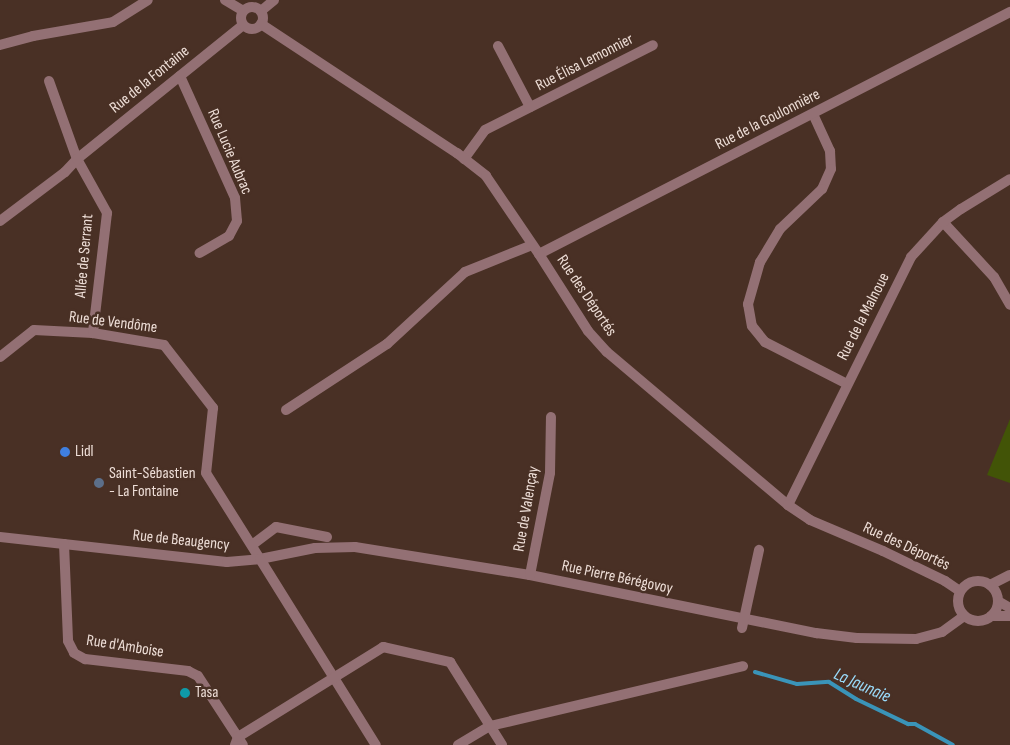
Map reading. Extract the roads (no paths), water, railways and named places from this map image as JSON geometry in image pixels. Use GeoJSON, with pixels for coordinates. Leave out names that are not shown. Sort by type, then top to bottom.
{"type":"FeatureCollection","features":[{"type":"Feature","properties":{"kind":"street"},"geometry":{"type":"LineString","coordinates":[[0,45],[33,36],[113,22],[148,0]]}},
{"type":"Feature","properties":{"kind":"street"},"geometry":{"type":"LineString","coordinates":[[226,0],[243,11]]}},
{"type":"Feature","properties":{"kind":"street"},"geometry":{"type":"LineString","coordinates":[[261,11],[274,0]]}},
{"type":"Feature","properties":{"kind":"street"},"geometry":{"type":"LineString","coordinates":[[252,7],[261,11],[263,17],[261,24],[252,29],[243,25],[240,18],[243,11],[252,7]]}},
{"type":"Feature","properties":{"kind":"street","name":"Rue de la Goulonnière"},"geometry":{"type":"LineString","coordinates":[[539,254],[1010,12]]}},
{"type":"Feature","properties":{"kind":"street","name":"Rue des Déportés"},"geometry":{"type":"LineString","coordinates":[[261,24],[464,159],[486,176],[588,331],[607,352],[788,505],[810,520],[946,580],[960,591]]}},
{"type":"Feature","properties":{"kind":"street","name":"Rue de la Fontaine"},"geometry":{"type":"LineString","coordinates":[[0,221],[65,172],[77,159],[243,25]]}},
{"type":"Feature","properties":{"kind":"street","name":"Rue Élisa Lemonnier"},"geometry":{"type":"LineString","coordinates":[[498,46],[530,107]]}},
{"type":"Feature","properties":{"kind":"street","name":"Rue Élisa Lemonnier"},"geometry":{"type":"LineString","coordinates":[[464,159],[485,130],[653,46]]}},
{"type":"Feature","properties":{"kind":"street","name":"Rue Lucie Aubrac"},"geometry":{"type":"LineString","coordinates":[[180,76],[235,198],[237,221],[229,236],[199,253]]}},
{"type":"Feature","properties":{"kind":"street"},"geometry":{"type":"LineString","coordinates":[[49,81],[77,159]]}},
{"type":"Feature","properties":{"kind":"street"},"geometry":{"type":"LineString","coordinates":[[813,114],[830,151],[831,169],[822,189],[780,230],[760,262],[748,304],[752,326],[765,342],[847,384]]}},
{"type":"Feature","properties":{"kind":"street","name":"Allée de Serrant"},"geometry":{"type":"LineString","coordinates":[[77,159],[107,213],[93,333]]}},
{"type":"Feature","properties":{"kind":"street","name":"Rue de la Malnoue"},"geometry":{"type":"LineString","coordinates":[[788,505],[911,257],[944,222],[961,208],[1010,179]]}},
{"type":"Feature","properties":{"kind":"street"},"geometry":{"type":"LineString","coordinates":[[944,222],[994,277],[1010,306]]}},
{"type":"Feature","properties":{"kind":"street"},"geometry":{"type":"LineString","coordinates":[[286,410],[387,344],[465,272],[532,245]]}},
{"type":"Feature","properties":{"kind":"street","name":"Rue de Vendôme"},"geometry":{"type":"LineString","coordinates":[[0,357],[34,330],[93,333],[164,345],[213,408],[206,473],[260,560]]}},
{"type":"Feature","properties":{"kind":"street","name":"Rue de Valençay"},"geometry":{"type":"LineString","coordinates":[[530,575],[550,473],[551,417]]}},
{"type":"Feature","properties":{"kind":"street"},"geometry":{"type":"LineString","coordinates":[[252,545],[276,527],[326,537]]}},
{"type":"Feature","properties":{"kind":"street","name":"Rue de Beaugency"},"geometry":{"type":"LineString","coordinates":[[0,537],[227,562],[260,560]]}},
{"type":"Feature","properties":{"kind":"street","name":"Rue d'Amboise"},"geometry":{"type":"LineString","coordinates":[[64,544],[68,641],[74,653],[85,659],[188,671],[198,676],[239,742]]}},
{"type":"Feature","properties":{"kind":"street","name":"Rue Pierre Bérégovoy"},"geometry":{"type":"LineString","coordinates":[[260,560],[315,548],[355,547],[530,575],[742,624],[897,640],[916,639],[942,632],[964,616]]}},
{"type":"Feature","properties":{"kind":"street"},"geometry":{"type":"LineString","coordinates":[[742,624],[759,550]]}},
{"type":"Feature","properties":{"kind":"street"},"geometry":{"type":"LineString","coordinates":[[260,560],[376,745]]}},
{"type":"Feature","properties":{"kind":"street"},"geometry":{"type":"LineString","coordinates":[[1010,575],[990,584],[974,581],[960,591],[958,605],[964,616],[974,621],[980,621],[991,616],[1010,616]]}},
{"type":"Feature","properties":{"kind":"street"},"geometry":{"type":"LineString","coordinates":[[990,584],[996,592],[998,601],[991,616]]}},
{"type":"Feature","properties":{"kind":"street"},"geometry":{"type":"LineString","coordinates":[[998,601],[1010,608]]}},
{"type":"Feature","properties":{"kind":"street"},"geometry":{"type":"LineString","coordinates":[[239,742],[333,677],[383,647],[450,662],[502,745]]}},
{"type":"Feature","properties":{"kind":"street"},"geometry":{"type":"LineString","coordinates":[[458,745],[490,726],[743,666]]}},
{"type":"Feature","properties":{"kind":"waterway","name":"La Jaunaie"},"geometry":{"type":"LineString","coordinates":[[755,672],[797,684],[829,682],[856,699],[908,724],[915,724],[953,745]]}},
{"type":"Feature","properties":{"kind":"place","name":"Lidl"},"geometry":{"type":"Point","coordinates":[65,452]}},
{"type":"Feature","properties":{"kind":"place","name":"Saint-Sébastien - La Fontaine"},"geometry":{"type":"Point","coordinates":[99,483]}},
{"type":"Feature","properties":{"kind":"place","name":"Tasa"},"geometry":{"type":"Point","coordinates":[185,693]}}]}
